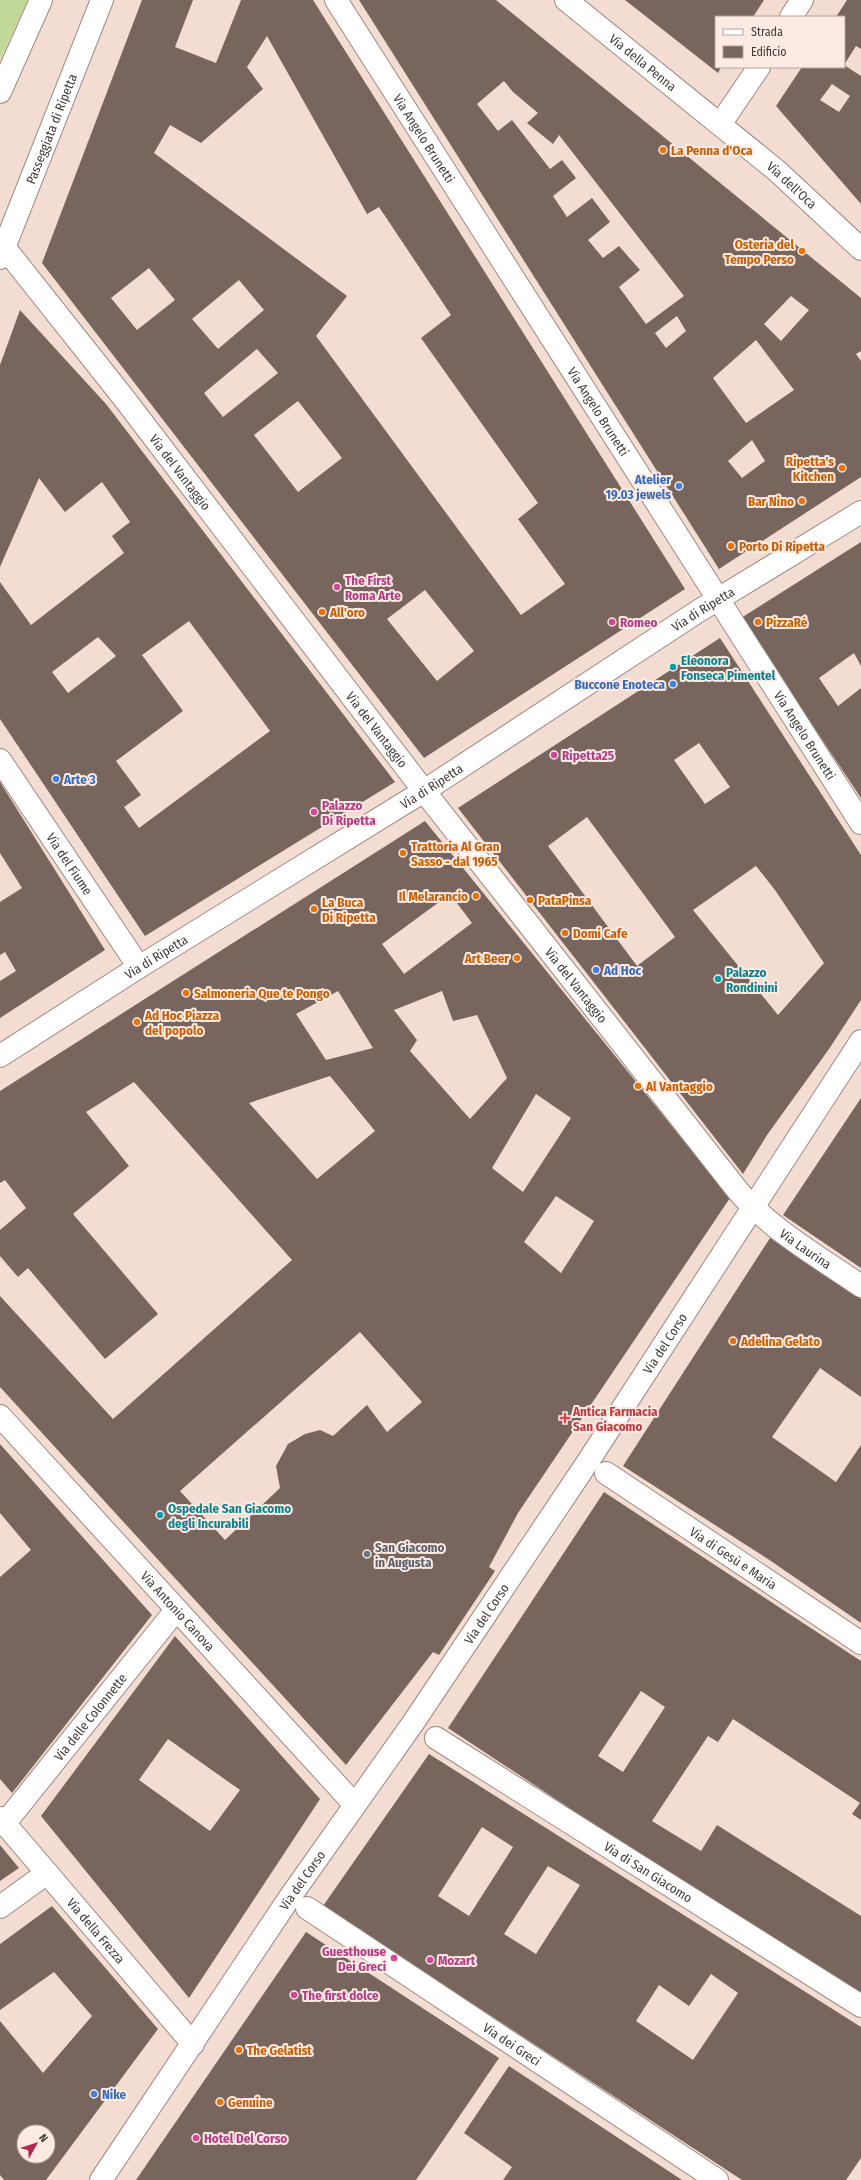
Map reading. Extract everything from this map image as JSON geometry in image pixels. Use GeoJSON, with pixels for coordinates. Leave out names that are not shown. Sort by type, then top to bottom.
{"type":"FeatureCollection","features":[{"type":"Feature","properties":{"kind":"street"},"geometry":{"type":"LineString","coordinates":[[0,92],[41,0]]}},
{"type":"Feature","properties":{"kind":"street","name":"Passeggiata di Ripetta"},"geometry":{"type":"LineString","coordinates":[[2,253],[102,0]]}},
{"type":"Feature","properties":{"kind":"street","name":"Via Angelo Brunetti"},"geometry":{"type":"LineString","coordinates":[[336,0],[861,823]]}},
{"type":"Feature","properties":{"kind":"street","name":"Via della Penna"},"geometry":{"type":"LineString","coordinates":[[566,0],[628,51],[721,123]]}},
{"type":"Feature","properties":{"kind":"street"},"geometry":{"type":"LineString","coordinates":[[792,16],[802,0]]}},
{"type":"Feature","properties":{"kind":"street"},"geometry":{"type":"LineString","coordinates":[[721,123],[758,68]]}},
{"type":"Feature","properties":{"kind":"street","name":"Via dell'Oca"},"geometry":{"type":"LineString","coordinates":[[721,123],[782,174],[861,249]]}},
{"type":"Feature","properties":{"kind":"street","name":"Via del Vantaggio"},"geometry":{"type":"LineString","coordinates":[[2,253],[123,397],[424,791],[753,1209]]}},
{"type":"Feature","properties":{"kind":"street","name":"Via di Ripetta"},"geometry":{"type":"LineString","coordinates":[[0,1056],[139,967],[424,791],[718,599],[861,512]]}},
{"type":"Feature","properties":{"kind":"street","name":"Via del Fiume"},"geometry":{"type":"LineString","coordinates":[[0,760],[139,967]]}},
{"type":"Feature","properties":{"kind":"street","name":"Via del Corso"},"geometry":{"type":"LineString","coordinates":[[101,2180],[290,1897],[355,1805],[584,1467],[861,1041]]}},
{"type":"Feature","properties":{"kind":"street","name":"Via Laurina"},"geometry":{"type":"LineString","coordinates":[[753,1209],[861,1286]]}},
{"type":"Feature","properties":{"kind":"street","name":"Via Antonio Canova"},"geometry":{"type":"LineString","coordinates":[[0,1416],[355,1805]]}},
{"type":"Feature","properties":{"kind":"street","name":"Via di Gesù e Maria"},"geometry":{"type":"LineString","coordinates":[[606,1473],[861,1643]]}},
{"type":"Feature","properties":{"kind":"street","name":"Via delle Colonnette"},"geometry":{"type":"LineString","coordinates":[[2,1821],[176,1610]]}},
{"type":"Feature","properties":{"kind":"street","name":"Via di San Giacomo"},"geometry":{"type":"LineString","coordinates":[[436,1738],[861,2006]]}},
{"type":"Feature","properties":{"kind":"street","name":"Via della Frezza"},"geometry":{"type":"LineString","coordinates":[[2,1821],[193,2044]]}},
{"type":"Feature","properties":{"kind":"street"},"geometry":{"type":"LineString","coordinates":[[0,1907],[47,1873]]}},
{"type":"Feature","properties":{"kind":"street","name":"Via dei Greci"},"geometry":{"type":"LineString","coordinates":[[307,1908],[717,2180]]}},
{"type":"Feature","properties":{"kind":"green space"},"geometry":{"type":"Polygon","coordinates":[[[0,0],[28,0],[0,60],[0,0]]]}},
{"type":"Feature","properties":{"kind":"building"},"geometry":{"type":"Polygon","coordinates":[[[142,0],[193,0],[175,47],[216,63],[241,0],[313,0],[685,589],[424,758],[42,263],[142,0]],[[267,36],[247,67],[263,89],[201,143],[170,125],[154,153],[347,296],[316,336],[521,615],[565,584],[518,519],[538,503],[421,338],[451,315],[379,207],[367,214],[267,36]],[[149,268],[111,298],[137,330],[175,300],[149,268]],[[239,280],[192,319],[218,349],[264,310],[239,280]],[[257,349],[204,393],[223,417],[278,373],[257,349]],[[298,401],[254,435],[298,492],[342,458],[298,401]],[[425,590],[387,619],[437,681],[474,651],[425,590]]]}},
{"type":"Feature","properties":{"kind":"building"},"geometry":{"type":"Polygon","coordinates":[[[359,0],[496,0],[861,298],[861,351],[856,354],[861,361],[861,477],[719,569],[359,0]],[[504,81],[477,104],[498,131],[512,120],[550,169],[562,160],[576,178],[553,196],[567,217],[592,198],[610,222],[588,240],[603,258],[619,246],[640,270],[619,287],[646,324],[684,296],[559,135],[553,144],[527,123],[538,113],[513,92],[504,81]],[[791,296],[764,324],[781,341],[809,310],[791,296]],[[677,316],[655,333],[666,348],[686,331],[677,316]],[[756,340],[713,378],[746,423],[794,390],[756,340]],[[752,440],[728,461],[742,478],[765,461],[752,440]]]}},
{"type":"Feature","properties":{"kind":"building"},"geometry":{"type":"Polygon","coordinates":[[[625,0],[764,0],[754,16],[715,16],[715,68],[720,68],[718,73],[625,0]]]}},
{"type":"Feature","properties":{"kind":"building"},"geometry":{"type":"Polygon","coordinates":[[[847,0],[861,0],[861,49],[856,46],[845,63],[845,16],[837,16],[847,0]]]}},
{"type":"Feature","properties":{"kind":"building"},"geometry":{"type":"Polygon","coordinates":[[[845,66],[861,76],[861,204],[776,106],[801,68],[845,68],[845,66]],[[832,84],[820,100],[839,112],[850,96],[832,84]]]}},
{"type":"Feature","properties":{"kind":"building"},"geometry":{"type":"Polygon","coordinates":[[[20,310],[106,404],[395,782],[145,936],[0,719],[0,582],[31,625],[124,553],[112,536],[130,522],[102,482],[65,512],[39,478],[0,567],[0,365],[20,310]],[[189,621],[142,655],[183,711],[116,761],[141,795],[124,807],[139,828],[270,731],[189,621]],[[98,637],[52,672],[68,693],[116,656],[98,637]]]}},
{"type":"Feature","properties":{"kind":"building"},"geometry":{"type":"Polygon","coordinates":[[[861,542],[861,666],[854,653],[819,678],[838,706],[861,688],[861,798],[741,618],[861,542]]]}},
{"type":"Feature","properties":{"kind":"building"},"geometry":{"type":"Polygon","coordinates":[[[720,638],[861,855],[861,1000],[829,1049],[767,1135],[743,1174],[458,808],[720,638]],[[699,743],[674,760],[705,804],[730,787],[699,743]],[[587,817],[548,846],[637,966],[675,937],[587,817]],[[756,866],[693,910],[778,1015],[824,963],[775,890],[756,866]]]}},
{"type":"Feature","properties":{"kind":"building"},"geometry":{"type":"Polygon","coordinates":[[[0,782],[105,950],[0,1018],[0,981],[16,971],[5,952],[0,955],[0,902],[22,888],[0,853],[0,782]]]}},
{"type":"Feature","properties":{"kind":"building"},"geometry":{"type":"Polygon","coordinates":[[[425,821],[730,1198],[518,1513],[489,1567],[495,1571],[439,1655],[433,1652],[346,1765],[0,1387],[0,1296],[113,1419],[292,1260],[134,1082],[86,1112],[129,1166],[73,1214],[158,1314],[105,1359],[28,1268],[18,1277],[0,1256],[0,1230],[26,1208],[5,1180],[0,1183],[0,1091],[425,821]],[[450,894],[382,944],[404,974],[472,923],[450,894]],[[338,991],[296,1014],[326,1060],[373,1048],[338,991]],[[442,991],[394,1010],[417,1040],[410,1051],[470,1119],[507,1078],[477,1015],[453,1021],[442,991]],[[330,1076],[249,1103],[317,1179],[375,1131],[330,1076]],[[536,1094],[492,1168],[523,1192],[571,1118],[536,1094]],[[556,1196],[524,1242],[561,1273],[594,1221],[556,1196]],[[360,1332],[180,1491],[225,1540],[280,1488],[276,1466],[288,1444],[305,1434],[320,1430],[333,1436],[367,1405],[387,1432],[422,1402],[360,1332]]]}},
{"type":"Feature","properties":{"kind":"building"},"geometry":{"type":"Polygon","coordinates":[[[861,1098],[861,1268],[783,1215],[861,1098]]]}},
{"type":"Feature","properties":{"kind":"building"},"geometry":{"type":"Polygon","coordinates":[[[770,1238],[861,1299],[861,1397],[820,1368],[772,1437],[836,1482],[861,1445],[861,1623],[768,1559],[623,1466],[770,1238]]]}},
{"type":"Feature","properties":{"kind":"building"},"geometry":{"type":"Polygon","coordinates":[[[0,1444],[152,1615],[12,1793],[0,1779],[0,1577],[31,1550],[0,1513],[0,1444]]]}},
{"type":"Feature","properties":{"kind":"building"},"geometry":{"type":"Polygon","coordinates":[[[604,1492],[861,1661],[861,1820],[852,1814],[860,1803],[733,1719],[718,1742],[708,1736],[652,1821],[701,1851],[717,1825],[861,1916],[861,1993],[633,1850],[448,1728],[604,1492]],[[641,1691],[598,1756],[623,1772],[665,1707],[641,1691]]]}},
{"type":"Feature","properties":{"kind":"building"},"geometry":{"type":"Polygon","coordinates":[[[175,1636],[320,1799],[189,1998],[41,1816],[175,1636]],[[168,1739],[139,1780],[210,1831],[240,1790],[168,1739]]]}},
{"type":"Feature","properties":{"kind":"building"},"geometry":{"type":"Polygon","coordinates":[[[429,1754],[861,2027],[861,2158],[846,2180],[742,2180],[323,1906],[429,1754]],[[482,1827],[438,1896],[469,1916],[513,1847],[482,1827]],[[548,1866],[504,1934],[536,1954],[580,1885],[548,1866]],[[711,1974],[689,2006],[659,1985],[636,2021],[693,2060],[738,1993],[711,1974]]]}},
{"type":"Feature","properties":{"kind":"building"},"geometry":{"type":"Polygon","coordinates":[[[0,1845],[19,1868],[0,1881],[0,1845]]]}},
{"type":"Feature","properties":{"kind":"building"},"geometry":{"type":"Polygon","coordinates":[[[52,1906],[158,2029],[46,2180],[4,2180],[0,2175],[0,2021],[43,2073],[92,2016],[54,1972],[0,2010],[0,1944],[52,1906]]]}},
{"type":"Feature","properties":{"kind":"building"},"geometry":{"type":"Polygon","coordinates":[[[306,1932],[499,2058],[416,2180],[136,2180],[306,1932]]]}},
{"type":"Feature","properties":{"kind":"building"},"geometry":{"type":"Polygon","coordinates":[[[509,2066],[682,2180],[503,2180],[512,2167],[464,2133],[509,2066]]]}},
{"type":"Feature","properties":{"kind":"place","name":"La Penna d'Oca"},"geometry":{"type":"Point","coordinates":[663,150]}},
{"type":"Feature","properties":{"kind":"place","name":"Osteria del Tempo Perso"},"geometry":{"type":"Point","coordinates":[802,251]}},
{"type":"Feature","properties":{"kind":"place","name":"Ripetta's Kitchen"},"geometry":{"type":"Point","coordinates":[842,468]}},
{"type":"Feature","properties":{"kind":"place","name":"Atelier 19.03 jewels"},"geometry":{"type":"Point","coordinates":[679,486]}},
{"type":"Feature","properties":{"kind":"place","name":"Bar Nino"},"geometry":{"type":"Point","coordinates":[802,501]}},
{"type":"Feature","properties":{"kind":"place","name":"Porto Di Ripetta"},"geometry":{"type":"Point","coordinates":[731,546]}},
{"type":"Feature","properties":{"kind":"place","name":"The First Roma Arte"},"geometry":{"type":"Point","coordinates":[337,587]}},
{"type":"Feature","properties":{"kind":"place","name":"All'oro"},"geometry":{"type":"Point","coordinates":[322,612]}},
{"type":"Feature","properties":{"kind":"place","name":"Romeo"},"geometry":{"type":"Point","coordinates":[612,622]}},
{"type":"Feature","properties":{"kind":"place","name":"PizzaRé"},"geometry":{"type":"Point","coordinates":[758,622]}},
{"type":"Feature","properties":{"kind":"place","name":"Eleonora Fonseca Pimentel"},"geometry":{"type":"Point","coordinates":[673,667]}},
{"type":"Feature","properties":{"kind":"place","name":"Buccone Enoteca"},"geometry":{"type":"Point","coordinates":[673,684]}},
{"type":"Feature","properties":{"kind":"place","name":"Ripetta25"},"geometry":{"type":"Point","coordinates":[554,755]}},
{"type":"Feature","properties":{"kind":"place","name":"Arte 3"},"geometry":{"type":"Point","coordinates":[56,779]}},
{"type":"Feature","properties":{"kind":"place","name":"Palazzo Di Ripetta"},"geometry":{"type":"Point","coordinates":[314,812]}},
{"type":"Feature","properties":{"kind":"place","name":"Trattoria Al Gran Sasso - dal 1965"},"geometry":{"type":"Point","coordinates":[403,853]}},
{"type":"Feature","properties":{"kind":"place","name":"Il Melarancio"},"geometry":{"type":"Point","coordinates":[476,896]}},
{"type":"Feature","properties":{"kind":"place","name":"PataPinsa"},"geometry":{"type":"Point","coordinates":[530,900]}},
{"type":"Feature","properties":{"kind":"place","name":"La Buca Di Ripetta"},"geometry":{"type":"Point","coordinates":[314,909]}},
{"type":"Feature","properties":{"kind":"place","name":"Domi Cafe"},"geometry":{"type":"Point","coordinates":[565,933]}},
{"type":"Feature","properties":{"kind":"place","name":"Art Beer"},"geometry":{"type":"Point","coordinates":[517,958]}},
{"type":"Feature","properties":{"kind":"place","name":"Ad Hoc"},"geometry":{"type":"Point","coordinates":[596,970]}},
{"type":"Feature","properties":{"kind":"place","name":"Palazzo Rondinini"},"geometry":{"type":"Point","coordinates":[718,979]}},
{"type":"Feature","properties":{"kind":"place","name":"Salmoneria Que te Pongo"},"geometry":{"type":"Point","coordinates":[186,993]}},
{"type":"Feature","properties":{"kind":"place","name":"Ad Hoc Piazza del popolo"},"geometry":{"type":"Point","coordinates":[137,1022]}},
{"type":"Feature","properties":{"kind":"place","name":"Al Vantaggio"},"geometry":{"type":"Point","coordinates":[638,1086]}},
{"type":"Feature","properties":{"kind":"place","name":"Adelina Gelato"},"geometry":{"type":"Point","coordinates":[733,1341]}},
{"type":"Feature","properties":{"kind":"place","name":"Antica Farmacia San Giacomo"},"geometry":{"type":"Point","coordinates":[565,1418]}},
{"type":"Feature","properties":{"kind":"place","name":"Ospedale San Giacomo degli Incurabili"},"geometry":{"type":"Point","coordinates":[160,1515]}},
{"type":"Feature","properties":{"kind":"place","name":"San Giacomo in Augusta"},"geometry":{"type":"Point","coordinates":[367,1554]}},
{"type":"Feature","properties":{"kind":"place","name":"Guesthouse Dei Greci"},"geometry":{"type":"Point","coordinates":[394,1958]}},
{"type":"Feature","properties":{"kind":"place","name":"Mozart"},"geometry":{"type":"Point","coordinates":[430,1960]}},
{"type":"Feature","properties":{"kind":"place","name":"The first dolce"},"geometry":{"type":"Point","coordinates":[294,1995]}},
{"type":"Feature","properties":{"kind":"place","name":"The Gelatist"},"geometry":{"type":"Point","coordinates":[239,2050]}},
{"type":"Feature","properties":{"kind":"place","name":"Nike"},"geometry":{"type":"Point","coordinates":[94,2094]}},
{"type":"Feature","properties":{"kind":"place","name":"Genuine"},"geometry":{"type":"Point","coordinates":[220,2102]}},
{"type":"Feature","properties":{"kind":"place","name":"Hotel Del Corso"},"geometry":{"type":"Point","coordinates":[196,2138]}}]}
